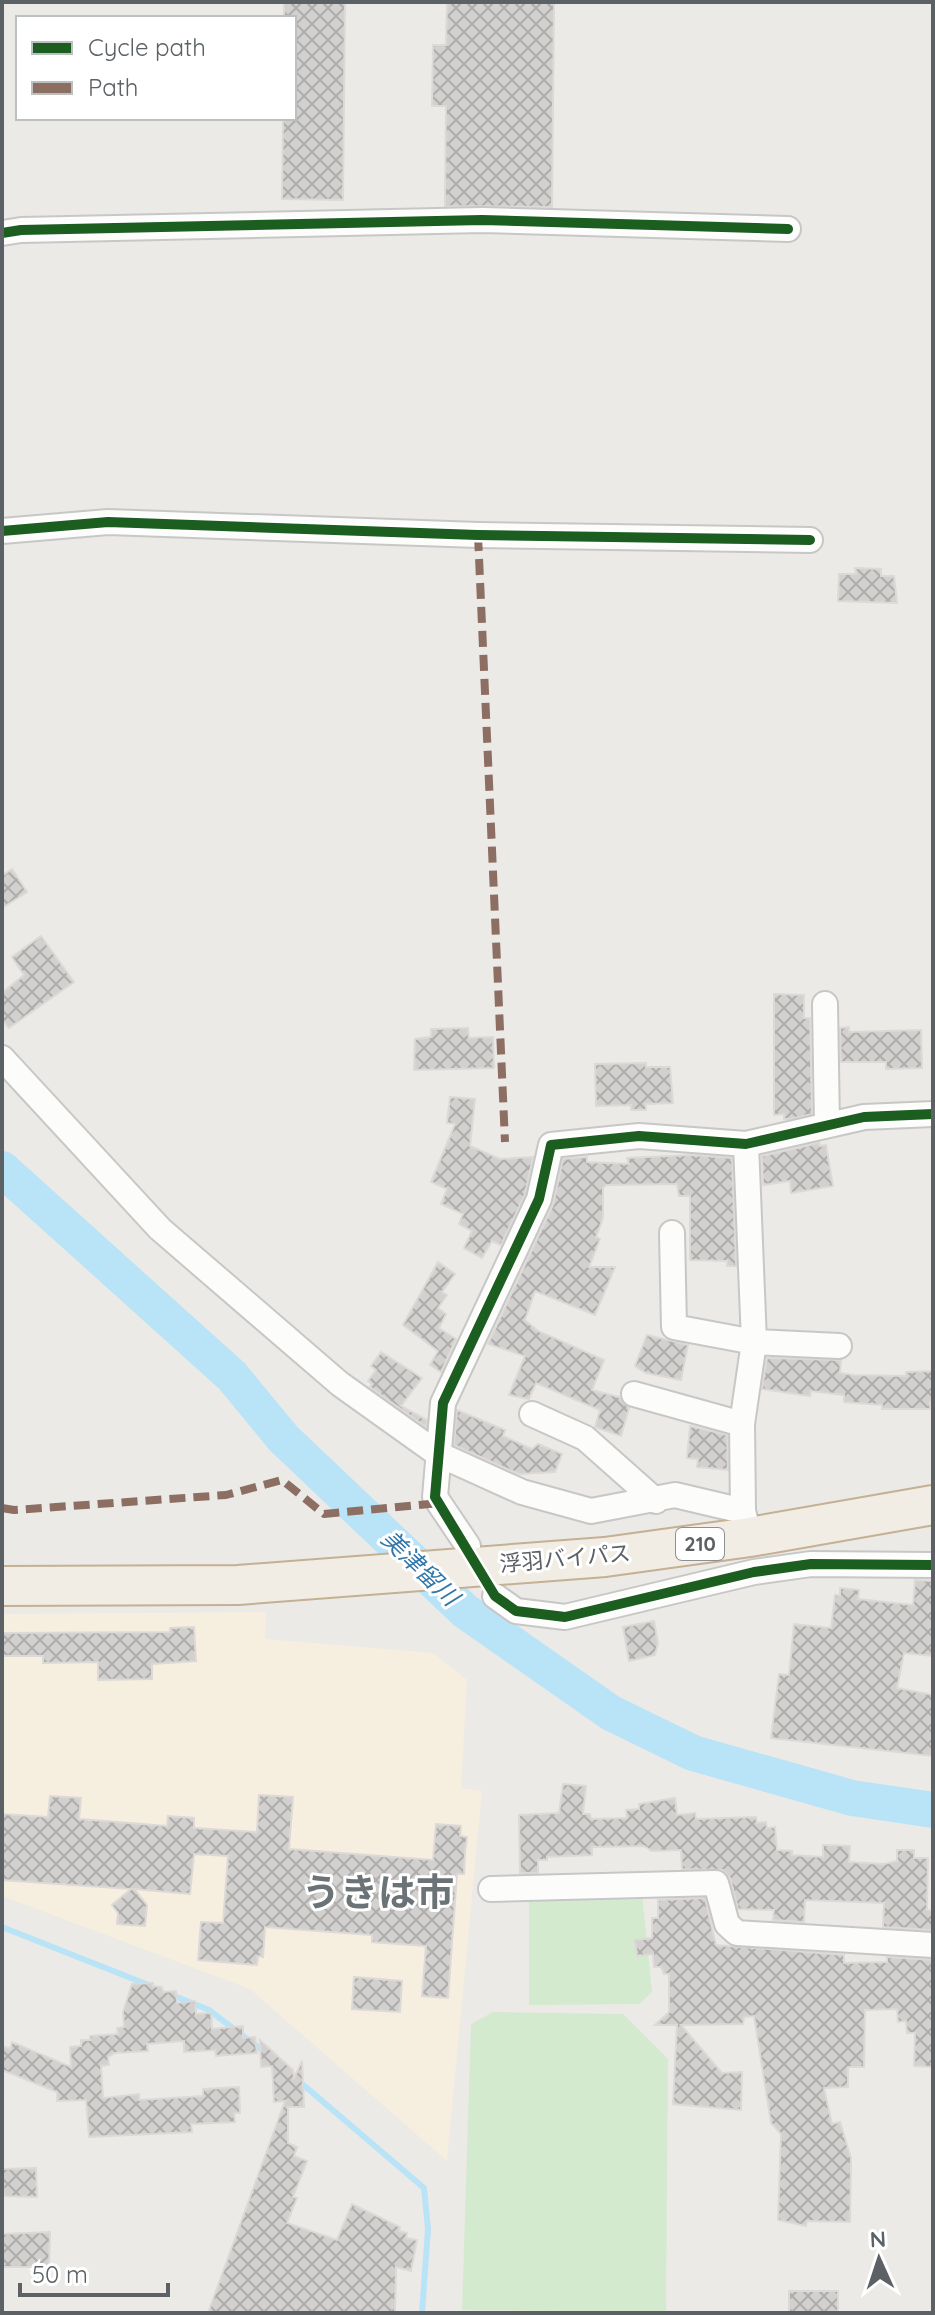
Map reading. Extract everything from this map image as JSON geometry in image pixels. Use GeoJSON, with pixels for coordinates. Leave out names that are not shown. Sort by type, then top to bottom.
{"type":"FeatureCollection","features":[{"type":"Feature","properties":{"kind":"highway","name":"浮羽バイパス"},"geometry":{"type":"LineString","coordinates":[[2,1586],[238,1585],[378,1576],[466,1556],[605,1557],[747,1524],[933,1505]]}},
{"type":"Feature","properties":{"kind":"street"},"geometry":{"type":"LineString","coordinates":[[2,233],[21,230],[482,220],[788,229]]}},
{"type":"Feature","properties":{"kind":"street"},"geometry":{"type":"LineString","coordinates":[[2,531],[108,522],[478,535],[810,540]]}},
{"type":"Feature","properties":{"kind":"street"},"geometry":{"type":"LineString","coordinates":[[825,1004],[827,1125]]}},
{"type":"Feature","properties":{"kind":"street"},"geometry":{"type":"LineString","coordinates":[[2,1058],[160,1229],[340,1384],[438,1454],[522,1492],[591,1511],[675,1495],[747,1524],[742,1424],[754,1342],[746,1144]]}},
{"type":"Feature","properties":{"kind":"street"},"geometry":{"type":"LineString","coordinates":[[466,1556],[435,1497],[443,1403],[539,1199],[551,1145],[639,1136],[746,1144],[864,1117],[933,1114]]}},
{"type":"Feature","properties":{"kind":"street"},"geometry":{"type":"LineString","coordinates":[[672,1233],[674,1327],[754,1342],[839,1346]]}},
{"type":"Feature","properties":{"kind":"street"},"geometry":{"type":"LineString","coordinates":[[634,1394],[742,1424]]}},
{"type":"Feature","properties":{"kind":"street"},"geometry":{"type":"LineString","coordinates":[[532,1414],[585,1438],[656,1501]]}},
{"type":"Feature","properties":{"kind":"street"},"geometry":{"type":"LineString","coordinates":[[495,1596],[516,1611],[565,1617],[754,1572],[811,1564],[933,1565]]}},
{"type":"Feature","properties":{"kind":"street"},"geometry":{"type":"LineString","coordinates":[[491,1889],[716,1883],[727,1924],[737,1933],[933,1945]]}},
{"type":"Feature","properties":{"kind":"shaded area"},"geometry":{"type":"Polygon","coordinates":[[[266,1612],[265,1639],[433,1653],[467,1680],[461,1788],[482,1791],[447,2161],[250,1989],[2,1896],[2,1614],[266,1612]]]}},
{"type":"Feature","properties":{"kind":"green space"},"geometry":{"type":"Polygon","coordinates":[[[642,1893],[652,1992],[639,2004],[529,2005],[529,1897],[642,1893]]]}},
{"type":"Feature","properties":{"kind":"green space"},"geometry":{"type":"Polygon","coordinates":[[[493,2012],[623,2014],[668,2059],[666,2312],[462,2310],[471,2024],[493,2012]]]}},
{"type":"Feature","properties":{"kind":"building"},"geometry":{"type":"Polygon","coordinates":[[[284,2],[345,2],[343,200],[282,199],[283,120],[296,120],[296,16],[284,16],[284,2]]]}},
{"type":"Feature","properties":{"kind":"building"},"geometry":{"type":"Polygon","coordinates":[[[447,2],[554,2],[552,207],[445,206],[446,106],[432,106],[433,45],[446,45],[447,2]]]}},
{"type":"Feature","properties":{"kind":"building"},"geometry":{"type":"Polygon","coordinates":[[[855,568],[881,569],[881,576],[894,576],[897,603],[838,601],[839,574],[856,574],[855,568]]]}},
{"type":"Feature","properties":{"kind":"building"},"geometry":{"type":"Polygon","coordinates":[[[12,869],[27,892],[2,908],[2,876],[12,869]]]}},
{"type":"Feature","properties":{"kind":"building"},"geometry":{"type":"Polygon","coordinates":[[[41,936],[74,982],[9,1028],[2,1020],[2,993],[24,975],[12,957],[41,936]]]}},
{"type":"Feature","properties":{"kind":"building"},"geometry":{"type":"Polygon","coordinates":[[[774,994],[804,995],[804,1018],[810,1018],[812,1114],[790,1119],[784,1119],[784,1114],[774,1115],[774,994]]]}},
{"type":"Feature","properties":{"kind":"building"},"geometry":{"type":"Polygon","coordinates":[[[849,1027],[849,1032],[921,1030],[922,1068],[886,1069],[886,1062],[841,1062],[840,1028],[849,1027]]]}},
{"type":"Feature","properties":{"kind":"building"},"geometry":{"type":"Polygon","coordinates":[[[468,1028],[469,1038],[493,1037],[494,1068],[414,1070],[415,1039],[431,1037],[431,1029],[468,1028]]]}},
{"type":"Feature","properties":{"kind":"building"},"geometry":{"type":"Polygon","coordinates":[[[646,1063],[646,1067],[670,1067],[673,1103],[646,1104],[646,1110],[631,1110],[631,1105],[596,1106],[595,1064],[646,1063]]]}},
{"type":"Feature","properties":{"kind":"building"},"geometry":{"type":"Polygon","coordinates":[[[450,1097],[475,1099],[470,1146],[500,1159],[533,1157],[525,1194],[501,1245],[492,1241],[482,1258],[464,1248],[472,1231],[459,1224],[463,1214],[441,1204],[447,1189],[431,1182],[455,1124],[447,1123],[450,1097]]]}},
{"type":"Feature","properties":{"kind":"building"},"geometry":{"type":"Polygon","coordinates":[[[819,1143],[820,1146],[826,1145],[833,1186],[791,1193],[790,1181],[763,1185],[762,1156],[819,1143]]]}},
{"type":"Feature","properties":{"kind":"building"},"geometry":{"type":"Polygon","coordinates":[[[691,1155],[732,1158],[736,1266],[727,1266],[727,1261],[690,1260],[690,1196],[679,1196],[677,1184],[606,1185],[603,1188],[603,1218],[596,1237],[600,1239],[589,1267],[615,1267],[595,1315],[535,1291],[525,1320],[538,1331],[604,1360],[592,1390],[619,1397],[629,1408],[621,1436],[595,1427],[600,1410],[536,1383],[529,1399],[509,1395],[525,1356],[488,1344],[553,1205],[563,1159],[587,1157],[587,1162],[629,1164],[627,1158],[691,1155]]]}},
{"type":"Feature","properties":{"kind":"building"},"geometry":{"type":"Polygon","coordinates":[[[438,1262],[455,1274],[442,1292],[447,1295],[438,1308],[446,1314],[439,1328],[456,1339],[441,1372],[430,1365],[438,1351],[403,1325],[438,1262]]]}},
{"type":"Feature","properties":{"kind":"building"},"geometry":{"type":"Polygon","coordinates":[[[647,1335],[688,1345],[681,1380],[646,1373],[635,1366],[647,1335]]]}},
{"type":"Feature","properties":{"kind":"building"},"geometry":{"type":"Polygon","coordinates":[[[381,1352],[422,1378],[401,1406],[427,1420],[426,1427],[370,1387],[372,1384],[368,1381],[376,1370],[371,1366],[381,1352]]]}},
{"type":"Feature","properties":{"kind":"building"},"geometry":{"type":"Polygon","coordinates":[[[767,1358],[841,1360],[840,1373],[853,1375],[906,1376],[906,1372],[933,1371],[933,1402],[930,1402],[930,1409],[882,1409],[882,1405],[844,1402],[844,1395],[811,1391],[810,1396],[762,1389],[767,1358]]]}},
{"type":"Feature","properties":{"kind":"building"},"geometry":{"type":"Polygon","coordinates":[[[457,1410],[505,1430],[503,1436],[532,1449],[538,1444],[562,1454],[555,1472],[519,1474],[454,1445],[457,1410]]]}},
{"type":"Feature","properties":{"kind":"building"},"geometry":{"type":"Polygon","coordinates":[[[690,1426],[727,1435],[728,1470],[697,1467],[698,1459],[687,1458],[690,1426]]]}},
{"type":"Feature","properties":{"kind":"building"},"geometry":{"type":"Polygon","coordinates":[[[915,1580],[933,1581],[932,1656],[904,1653],[897,1688],[933,1695],[933,1756],[771,1738],[779,1674],[789,1675],[794,1624],[831,1628],[835,1595],[840,1595],[840,1588],[859,1590],[858,1599],[913,1605],[915,1580]]]}},
{"type":"Feature","properties":{"kind":"building"},"geometry":{"type":"Polygon","coordinates":[[[654,1621],[658,1643],[655,1655],[629,1661],[623,1627],[654,1621]]]}},
{"type":"Feature","properties":{"kind":"building"},"geometry":{"type":"Polygon","coordinates":[[[194,1627],[196,1661],[152,1664],[152,1679],[98,1680],[98,1662],[43,1663],[43,1656],[2,1656],[2,1633],[170,1632],[170,1628],[194,1627]]]}},
{"type":"Feature","properties":{"kind":"building"},"geometry":{"type":"Polygon","coordinates":[[[563,1784],[586,1786],[583,1814],[590,1814],[591,1819],[627,1818],[626,1810],[639,1809],[639,1804],[675,1798],[677,1815],[695,1813],[696,1819],[756,1817],[757,1823],[766,1822],[767,1828],[775,1827],[777,1850],[792,1851],[792,1855],[823,1857],[823,1845],[850,1846],[849,1862],[884,1864],[897,1861],[897,1850],[914,1850],[914,1858],[928,1858],[927,1910],[933,1911],[933,1930],[883,1927],[884,1903],[805,1900],[804,1922],[773,1920],[774,1910],[738,1909],[730,1878],[723,1870],[682,1869],[681,1850],[652,1851],[644,1846],[592,1847],[592,1855],[547,1857],[547,1860],[538,1860],[538,1873],[520,1873],[519,1815],[559,1813],[563,1784]]]}},
{"type":"Feature","properties":{"kind":"building"},"geometry":{"type":"Polygon","coordinates":[[[259,1795],[293,1797],[289,1849],[433,1860],[436,1824],[461,1826],[460,1836],[467,1837],[464,1874],[457,1874],[448,1998],[422,1996],[426,1946],[372,1942],[372,1935],[265,1927],[263,1957],[258,1956],[257,1965],[198,1960],[201,1922],[223,1923],[228,1856],[194,1854],[190,1894],[134,1889],[147,1905],[145,1926],[117,1924],[118,1913],[112,1905],[131,1889],[2,1880],[2,1814],[48,1817],[50,1796],[81,1798],[79,1819],[167,1826],[168,1816],[194,1818],[194,1828],[257,1832],[259,1795]]]}},
{"type":"Feature","properties":{"kind":"building"},"geometry":{"type":"Polygon","coordinates":[[[705,1898],[716,1945],[844,1955],[844,1963],[887,1962],[887,1957],[933,1960],[933,2067],[914,2066],[915,2033],[907,2033],[906,2021],[898,2022],[897,2009],[865,2010],[864,2067],[848,2067],[848,2087],[824,2088],[832,2124],[840,2122],[851,2158],[850,2222],[807,2221],[806,2226],[778,2220],[781,2134],[771,2123],[754,2016],[744,2017],[743,2024],[681,2025],[722,2073],[742,2072],[741,2110],[673,2104],[677,2025],[655,2025],[669,2012],[669,1974],[664,1974],[661,1967],[654,1967],[653,1954],[637,1956],[635,1940],[652,1938],[652,1918],[658,1918],[658,1900],[705,1898]]]}},
{"type":"Feature","properties":{"kind":"building"},"geometry":{"type":"Polygon","coordinates":[[[354,1977],[402,1981],[400,2012],[352,2009],[354,1977]]]}},
{"type":"Feature","properties":{"kind":"building"},"geometry":{"type":"Polygon","coordinates":[[[153,1983],[153,1986],[162,1987],[163,1992],[176,1991],[177,2003],[195,2001],[196,2014],[211,2013],[212,2029],[243,2026],[243,2038],[255,2037],[257,2053],[216,2056],[215,2050],[184,2052],[184,2041],[147,2044],[148,2051],[115,2053],[108,2057],[109,2065],[101,2066],[103,2098],[139,2094],[139,2100],[203,2096],[203,2089],[239,2087],[240,2113],[234,2113],[235,2122],[191,2124],[192,2132],[89,2137],[86,2100],[57,2101],[57,2092],[2,2070],[2,2046],[10,2049],[12,2042],[71,2067],[70,2047],[81,2046],[81,2040],[90,2040],[90,2036],[118,2034],[117,2028],[124,2027],[123,2012],[132,1984],[153,1983]]]}},
{"type":"Feature","properties":{"kind":"building"},"geometry":{"type":"Polygon","coordinates":[[[260,2040],[293,2070],[294,2078],[302,2061],[304,2107],[288,2107],[288,2143],[297,2147],[294,2156],[307,2161],[287,2223],[337,2240],[352,2204],[400,2227],[399,2231],[407,2233],[406,2238],[417,2240],[411,2271],[396,2267],[395,2313],[208,2313],[285,2101],[274,2102],[272,2066],[261,2067],[260,2040]]]}},
{"type":"Feature","properties":{"kind":"building"},"geometry":{"type":"Polygon","coordinates":[[[36,2168],[37,2197],[4,2196],[2,2169],[36,2168]]]}},
{"type":"Feature","properties":{"kind":"building"},"geometry":{"type":"Polygon","coordinates":[[[50,2232],[49,2267],[2,2267],[2,2234],[50,2232]]]}},
{"type":"Feature","properties":{"kind":"building"},"geometry":{"type":"Polygon","coordinates":[[[789,2291],[838,2291],[838,2313],[789,2313],[789,2291]]]}},
{"type":"Feature","properties":{"kind":"waterway","name":"美津留川"},"geometry":{"type":"LineString","coordinates":[[2,1169],[232,1376],[283,1438],[465,1611],[611,1713],[693,1753],[852,1798],[933,1810]]}},
{"type":"Feature","properties":{"kind":"waterway"},"geometry":{"type":"LineString","coordinates":[[2,1927],[151,1986]]}},
{"type":"Feature","properties":{"kind":"waterway"},"geometry":{"type":"LineString","coordinates":[[172,1995],[209,2010],[267,2054]]}},
{"type":"Feature","properties":{"kind":"waterway"},"geometry":{"type":"LineString","coordinates":[[300,2082],[424,2188],[428,2229],[422,2313]]}},
{"type":"Feature","properties":{"kind":"marked path"},"geometry":{"type":"LineString","coordinates":[[478,535],[505,1142]]}},
{"type":"Feature","properties":{"kind":"marked path"},"geometry":{"type":"LineString","coordinates":[[2,1508],[14,1510],[226,1495],[282,1480],[324,1514],[439,1503]]}},
{"type":"Feature","properties":{"kind":"cycle path"},"geometry":{"type":"LineString","coordinates":[[2,233],[21,230],[482,220],[788,229]]}},
{"type":"Feature","properties":{"kind":"cycle path"},"geometry":{"type":"LineString","coordinates":[[2,531],[108,522],[478,535],[810,540]]}},
{"type":"Feature","properties":{"kind":"cycle path"},"geometry":{"type":"LineString","coordinates":[[933,1114],[864,1117],[746,1144],[639,1136],[551,1145],[539,1199],[443,1403],[435,1497],[495,1596],[516,1611],[565,1617],[754,1572],[811,1564],[933,1565]]}},
{"type":"Feature","properties":{"kind":"district","name":"うきは市"},"geometry":{"type":"Point","coordinates":[378,1893]}}]}
